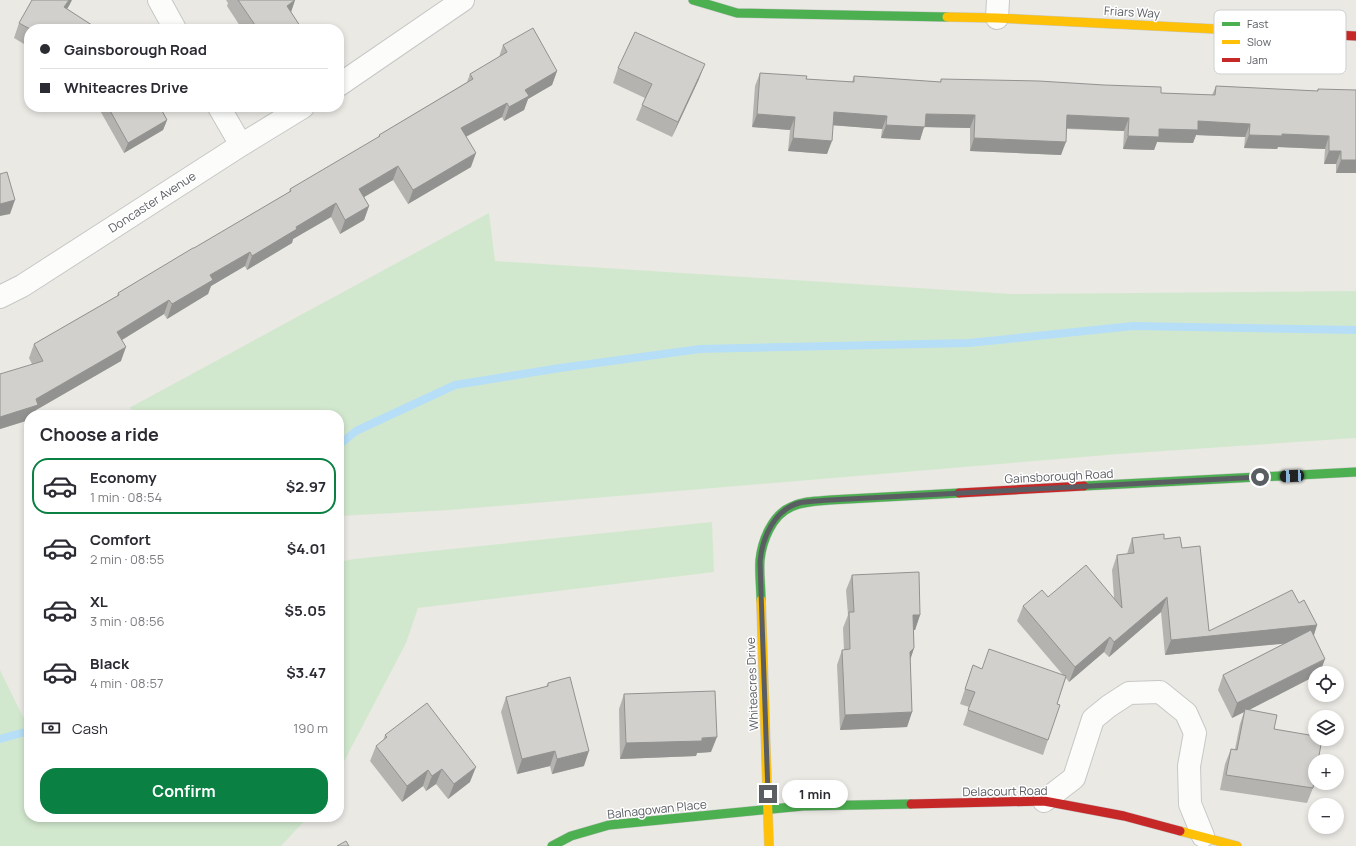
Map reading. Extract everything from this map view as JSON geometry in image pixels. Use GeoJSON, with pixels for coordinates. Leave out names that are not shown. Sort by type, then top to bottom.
{"type":"FeatureCollection","features":[{"type":"Feature","properties":{"kind":"street"},"geometry":{"type":"LineString","coordinates":[[159,0],[172,24]]}},
{"type":"Feature","properties":{"kind":"street"},"geometry":{"type":"LineString","coordinates":[[344,82],[463,0]]}},
{"type":"Feature","properties":{"kind":"street","name":"Friars Way"},"geometry":{"type":"LineString","coordinates":[[692,0],[737,13],[800,15],[997,9],[1214,25]]}},
{"type":"Feature","properties":{"kind":"street","name":"Friars Way"},"geometry":{"type":"LineString","coordinates":[[1346,35],[1356,36]]}},
{"type":"Feature","properties":{"kind":"street"},"geometry":{"type":"LineString","coordinates":[[222,112],[241,145]]}},
{"type":"Feature","properties":{"kind":"street","name":"Doncaster Avenue"},"geometry":{"type":"LineString","coordinates":[[0,297],[22,286],[295,112]]}},
{"type":"Feature","properties":{"kind":"street","name":"Gainsborough Road"},"geometry":{"type":"LineString","coordinates":[[771,524],[783,510],[791,506],[800,503],[830,500],[1356,472]]}},
{"type":"Feature","properties":{"kind":"street","name":"Whiteacres Drive"},"geometry":{"type":"LineString","coordinates":[[770,846],[760,562],[761,553],[771,524]]}},
{"type":"Feature","properties":{"kind":"street"},"geometry":{"type":"LineString","coordinates":[[1044,801],[1074,778],[1093,719],[1129,693],[1160,692],[1186,713],[1195,733],[1189,766],[1190,804],[1203,836]]}},
{"type":"Feature","properties":{"kind":"street","name":"Delacourt Road"},"geometry":{"type":"LineString","coordinates":[[768,809],[803,806],[1044,801],[1124,816],[1236,846]]}},
{"type":"Feature","properties":{"kind":"street","name":"Balnagowan Place"},"geometry":{"type":"LineString","coordinates":[[552,846],[572,836],[609,825],[768,809]]}},
{"type":"Feature","properties":{"kind":"green space"},"geometry":{"type":"Polygon","coordinates":[[[489,213],[495,261],[1012,294],[1356,291],[1356,438],[1119,454],[450,510],[344,516],[344,410],[134,410],[129,408],[489,213]]]}},
{"type":"Feature","properties":{"kind":"green space"},"geometry":{"type":"Polygon","coordinates":[[[712,522],[714,572],[418,608],[406,643],[344,761],[344,561],[712,522]]]}},
{"type":"Feature","properties":{"kind":"green space"},"geometry":{"type":"Polygon","coordinates":[[[0,670],[24,717],[24,822],[303,822],[281,846],[0,846],[0,670]]]}},
{"type":"Feature","properties":{"kind":"building"},"geometry":{"type":"Polygon","coordinates":[[[32,0],[69,0],[64,7],[90,24],[24,24],[24,26],[19,23],[32,0]]]}},
{"type":"Feature","properties":{"kind":"building"},"geometry":{"type":"Polygon","coordinates":[[[238,0],[295,0],[287,6],[299,24],[254,24],[238,0]]]}},
{"type":"Feature","properties":{"kind":"building"},"geometry":{"type":"Polygon","coordinates":[[[533,28],[557,71],[525,90],[529,96],[509,107],[507,103],[461,128],[476,153],[413,190],[398,166],[359,189],[369,206],[345,220],[336,203],[252,256],[250,252],[210,275],[213,280],[172,304],[169,300],[117,332],[126,347],[36,399],[38,405],[0,417],[0,374],[43,361],[34,344],[119,295],[118,293],[291,191],[290,189],[473,79],[470,74],[507,52],[503,45],[533,28]]]}},
{"type":"Feature","properties":{"kind":"building"},"geometry":{"type":"Polygon","coordinates":[[[635,32],[705,64],[678,122],[642,105],[652,84],[618,68],[635,32]]]}},
{"type":"Feature","properties":{"kind":"building"},"geometry":{"type":"Polygon","coordinates":[[[760,73],[807,76],[806,79],[854,82],[854,76],[941,82],[941,79],[1039,81],[1161,87],[1161,93],[1215,95],[1216,86],[1318,91],[1318,89],[1356,90],[1356,160],[1341,160],[1341,151],[1329,151],[1329,136],[1282,134],[1282,136],[1249,135],[1250,124],[1198,121],[1198,130],[1159,129],[1159,137],[1128,136],[1129,118],[1067,115],[1066,142],[974,138],[975,115],[926,114],[925,127],[886,125],[887,116],[834,112],[832,141],[793,138],[795,117],[757,114],[760,73]]]}},
{"type":"Feature","properties":{"kind":"building"},"geometry":{"type":"Polygon","coordinates":[[[111,112],[163,112],[167,120],[128,143],[111,112]]]}},
{"type":"Feature","properties":{"kind":"building"},"geometry":{"type":"Polygon","coordinates":[[[7,172],[15,200],[0,204],[0,174],[7,172]]]}},
{"type":"Feature","properties":{"kind":"building"},"geometry":{"type":"Polygon","coordinates":[[[1164,534],[1164,539],[1180,537],[1182,548],[1200,546],[1209,631],[1292,590],[1299,603],[1304,600],[1317,625],[1171,640],[1167,597],[1114,642],[1110,637],[1075,667],[1023,606],[1042,590],[1048,597],[1086,565],[1122,608],[1117,555],[1134,553],[1132,538],[1164,534]]]}},
{"type":"Feature","properties":{"kind":"building"},"geometry":{"type":"Polygon","coordinates":[[[919,572],[920,615],[913,615],[914,648],[910,652],[912,712],[845,715],[842,650],[850,649],[849,612],[854,612],[852,575],[919,572]]]}},
{"type":"Feature","properties":{"kind":"building"},"geometry":{"type":"Polygon","coordinates":[[[1311,630],[1325,659],[1308,666],[1308,668],[1237,703],[1223,675],[1311,630]]]}},
{"type":"Feature","properties":{"kind":"building"},"geometry":{"type":"Polygon","coordinates":[[[989,649],[1066,676],[1057,704],[1060,705],[1048,740],[968,710],[975,692],[965,689],[973,665],[982,669],[989,649]]]}},
{"type":"Feature","properties":{"kind":"building"},"geometry":{"type":"Polygon","coordinates":[[[570,677],[589,751],[557,759],[555,751],[522,759],[506,697],[548,686],[548,683],[570,677]]]}},
{"type":"Feature","properties":{"kind":"building"},"geometry":{"type":"Polygon","coordinates":[[[715,691],[717,737],[702,738],[702,741],[626,743],[624,694],[715,691]]]}},
{"type":"Feature","properties":{"kind":"building"},"geometry":{"type":"Polygon","coordinates":[[[427,703],[476,767],[454,784],[442,769],[432,776],[428,770],[407,786],[376,746],[387,737],[385,735],[427,703]]]}},
{"type":"Feature","properties":{"kind":"building"},"geometry":{"type":"Polygon","coordinates":[[[1245,709],[1277,715],[1274,729],[1308,735],[1308,746],[1321,746],[1319,754],[1308,754],[1308,787],[1226,775],[1231,749],[1237,750],[1245,709]]]}},
{"type":"Feature","properties":{"kind":"building"},"geometry":{"type":"Polygon","coordinates":[[[346,841],[349,846],[337,846],[346,841]]]}},
{"type":"Feature","properties":{"kind":"waterway"},"geometry":{"type":"LineString","coordinates":[[344,441],[356,431],[455,385],[560,368],[700,349],[969,343],[1133,326],[1356,330]]}},
{"type":"Feature","properties":{"kind":"waterway"},"geometry":{"type":"LineString","coordinates":[[0,739],[24,732]]}},
{"type":"Feature","properties":{"kind":"traffic: fast"},"geometry":{"type":"LineString","coordinates":[[693,0],[737,13],[947,17]]}},
{"type":"Feature","properties":{"kind":"traffic: fast"},"geometry":{"type":"LineString","coordinates":[[1084,486],[1356,472]]}},
{"type":"Feature","properties":{"kind":"traffic: fast"},"geometry":{"type":"LineString","coordinates":[[761,600],[760,560],[763,545],[773,522],[778,516],[791,507],[815,501],[959,493]]}},
{"type":"Feature","properties":{"kind":"traffic: fast"},"geometry":{"type":"LineString","coordinates":[[552,846],[571,836],[609,825],[803,806],[911,804]]}},
{"type":"Feature","properties":{"kind":"traffic: slow"},"geometry":{"type":"LineString","coordinates":[[947,17],[997,18],[1214,29]]}},
{"type":"Feature","properties":{"kind":"traffic: slow"},"geometry":{"type":"LineString","coordinates":[[761,600],[769,846]]}},
{"type":"Feature","properties":{"kind":"traffic: slow"},"geometry":{"type":"LineString","coordinates":[[1180,831],[1237,846]]}},
{"type":"Feature","properties":{"kind":"traffic: jam"},"geometry":{"type":"LineString","coordinates":[[1346,36],[1356,36]]}},
{"type":"Feature","properties":{"kind":"traffic: jam"},"geometry":{"type":"LineString","coordinates":[[959,493],[1084,486]]}},
{"type":"Feature","properties":{"kind":"traffic: jam"},"geometry":{"type":"LineString","coordinates":[[911,804],[1044,801],[1124,816],[1180,831]]}},
{"type":"Feature","properties":{"kind":"route"},"geometry":{"type":"LineString","coordinates":[[768,794],[760,562],[764,542],[771,524],[783,510],[800,503],[830,500],[1260,477]]}}]}
